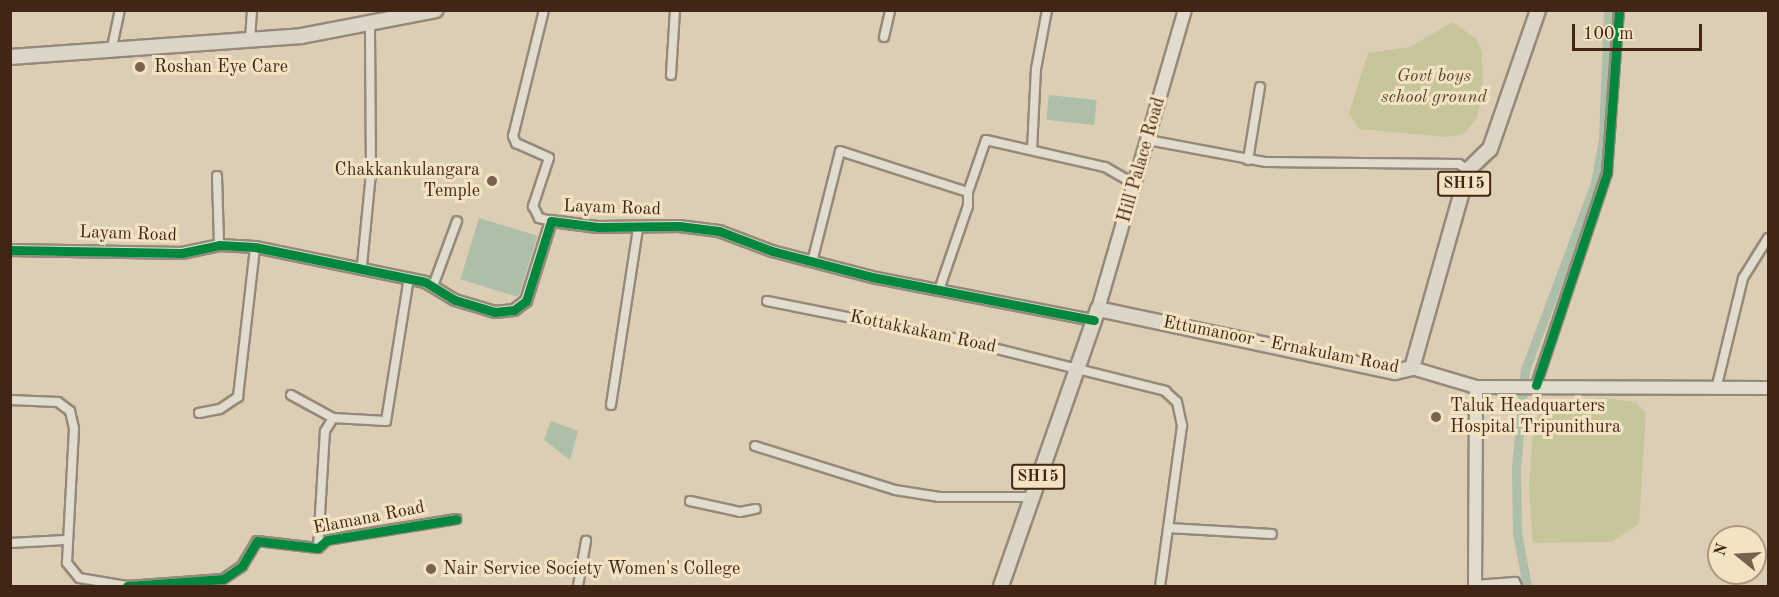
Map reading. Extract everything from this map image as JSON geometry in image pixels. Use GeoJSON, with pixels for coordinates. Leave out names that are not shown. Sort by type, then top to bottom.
{"type":"FeatureCollection","features":[{"type":"Feature","properties":{"kind":"main road","name":"Hill Palace Road"},"geometry":{"type":"LineString","coordinates":[[1096,314],[1185,10]]}},
{"type":"Feature","properties":{"kind":"main road","name":"SH15"},"geometry":{"type":"LineString","coordinates":[[1468,170],[1490,149],[1538,10]]}},
{"type":"Feature","properties":{"kind":"main road"},"geometry":{"type":"LineString","coordinates":[[10,57],[112,47],[301,36],[429,11]]}},
{"type":"Feature","properties":{"kind":"main road","name":"Ettumanoor - Ernakulam Road"},"geometry":{"type":"LineString","coordinates":[[1096,314],[1395,372],[1412,368],[1468,170]]}},
{"type":"Feature","properties":{"kind":"main road","name":"SH15"},"geometry":{"type":"LineString","coordinates":[[1000,586],[1096,314]]}},
{"type":"Feature","properties":{"kind":"main road"},"geometry":{"type":"LineString","coordinates":[[1412,368],[1476,387],[1717,385],[1768,388]]}},
{"type":"Feature","properties":{"kind":"main road"},"geometry":{"type":"LineString","coordinates":[[1475,586],[1476,387]]}},
{"type":"Feature","properties":{"kind":"street"},"geometry":{"type":"LineString","coordinates":[[112,47],[120,10]]}},
{"type":"Feature","properties":{"kind":"street"},"geometry":{"type":"LineString","coordinates":[[250,39],[252,10]]}},
{"type":"Feature","properties":{"kind":"street"},"geometry":{"type":"LineString","coordinates":[[544,10],[513,136],[516,143],[549,158],[533,206],[539,218],[550,221]]}},
{"type":"Feature","properties":{"kind":"street"},"geometry":{"type":"LineString","coordinates":[[671,75],[675,10]]}},
{"type":"Feature","properties":{"kind":"street"},"geometry":{"type":"LineString","coordinates":[[884,37],[890,10]]}},
{"type":"Feature","properties":{"kind":"street"},"geometry":{"type":"LineString","coordinates":[[1032,150],[1036,69],[1047,10]]}},
{"type":"Feature","properties":{"kind":"street"},"geometry":{"type":"LineString","coordinates":[[1535,385],[1607,173],[1620,10]]}},
{"type":"Feature","properties":{"kind":"street"},"geometry":{"type":"LineString","coordinates":[[362,265],[371,173],[370,23]]}},
{"type":"Feature","properties":{"kind":"street"},"geometry":{"type":"LineString","coordinates":[[1248,160],[1260,87]]}},
{"type":"Feature","properties":{"kind":"street"},"geometry":{"type":"LineString","coordinates":[[939,290],[968,206],[968,192],[986,140],[1105,166],[1135,184]]}},
{"type":"Feature","properties":{"kind":"street"},"geometry":{"type":"LineString","coordinates":[[1148,140],[1248,160],[1459,165],[1468,170]]}},
{"type":"Feature","properties":{"kind":"street"},"geometry":{"type":"LineString","coordinates":[[812,262],[840,151],[968,192]]}},
{"type":"Feature","properties":{"kind":"street"},"geometry":{"type":"LineString","coordinates":[[218,176],[219,245]]}},
{"type":"Feature","properties":{"kind":"street"},"geometry":{"type":"LineString","coordinates":[[433,286],[457,221]]}},
{"type":"Feature","properties":{"kind":"street","name":"Layam Road"},"geometry":{"type":"LineString","coordinates":[[10,250],[182,253],[219,245],[255,247],[362,265],[409,278],[433,286],[480,311],[514,310],[526,301],[550,221],[719,231],[812,262],[939,290],[1096,314]]}},
{"type":"Feature","properties":{"kind":"street"},"geometry":{"type":"LineString","coordinates":[[611,405],[638,228]]}},
{"type":"Feature","properties":{"kind":"street"},"geometry":{"type":"LineString","coordinates":[[1717,385],[1743,278],[1768,238]]}},
{"type":"Feature","properties":{"kind":"street"},"geometry":{"type":"LineString","coordinates":[[198,413],[220,409],[238,397],[255,247]]}},
{"type":"Feature","properties":{"kind":"street"},"geometry":{"type":"LineString","coordinates":[[291,395],[333,418],[386,421],[409,278]]}},
{"type":"Feature","properties":{"kind":"street","name":"Kottakkakam Road"},"geometry":{"type":"LineString","coordinates":[[767,301],[1077,367],[1165,391],[1178,402],[1182,426],[1160,586]]}},
{"type":"Feature","properties":{"kind":"street"},"geometry":{"type":"LineString","coordinates":[[10,400],[58,402],[70,411],[74,429],[65,540],[71,574],[128,586]]}},
{"type":"Feature","properties":{"kind":"street","name":"Elamana Road"},"geometry":{"type":"LineString","coordinates":[[318,548],[325,431],[333,418]]}},
{"type":"Feature","properties":{"kind":"street"},"geometry":{"type":"LineString","coordinates":[[756,446],[895,490],[939,497],[1031,497]]}},
{"type":"Feature","properties":{"kind":"street"},"geometry":{"type":"LineString","coordinates":[[690,501],[740,512],[756,509]]}},
{"type":"Feature","properties":{"kind":"street","name":"Elamana Road"},"geometry":{"type":"LineString","coordinates":[[128,586],[223,579],[243,566],[257,541],[318,548],[327,540],[456,519]]}},
{"type":"Feature","properties":{"kind":"street"},"geometry":{"type":"LineString","coordinates":[[1168,528],[1272,534]]}},
{"type":"Feature","properties":{"kind":"street"},"geometry":{"type":"LineString","coordinates":[[10,543],[65,540]]}},
{"type":"Feature","properties":{"kind":"street"},"geometry":{"type":"LineString","coordinates":[[578,586],[586,541]]}},
{"type":"Feature","properties":{"kind":"street"},"geometry":{"type":"LineString","coordinates":[[1475,586],[1515,582],[1517,586]]}},
{"type":"Feature","properties":{"kind":"green space","name":"Govt boys school ground"},"geometry":{"type":"Polygon","coordinates":[[[1453,22],[1476,39],[1482,51],[1483,92],[1476,120],[1463,134],[1447,137],[1359,129],[1349,113],[1368,53],[1410,47],[1453,22]]]}},
{"type":"Feature","properties":{"kind":"green space"},"geometry":{"type":"Polygon","coordinates":[[[1603,398],[1635,402],[1646,413],[1639,524],[1612,542],[1533,543],[1529,486],[1533,432],[1540,411],[1560,402],[1603,398]]]}},
{"type":"Feature","properties":{"kind":"shaded area"},"geometry":{"type":"Polygon","coordinates":[[[1049,95],[1097,100],[1094,125],[1046,120],[1049,95]]]}},
{"type":"Feature","properties":{"kind":"shaded area"},"geometry":{"type":"Polygon","coordinates":[[[479,218],[537,236],[519,297],[460,279],[479,218]]]}},
{"type":"Feature","properties":{"kind":"shaded area"},"geometry":{"type":"Polygon","coordinates":[[[551,421],[578,431],[570,460],[544,440],[551,421]]]}},
{"type":"Feature","properties":{"kind":"waterway"},"geometry":{"type":"LineString","coordinates":[[1527,586],[1517,532],[1516,468],[1525,370],[1595,183],[1603,139],[1608,10]]}},
{"type":"Feature","properties":{"kind":"cycle path"},"geometry":{"type":"LineString","coordinates":[[1536,385],[1607,173],[1619,10]]}},
{"type":"Feature","properties":{"kind":"cycle path"},"geometry":{"type":"LineString","coordinates":[[10,250],[182,253],[219,245],[255,247],[425,282],[455,300],[495,312],[514,310],[526,301],[551,221],[598,227],[679,226],[719,231],[772,251],[872,277],[1094,320]]}},
{"type":"Feature","properties":{"kind":"cycle path"},"geometry":{"type":"LineString","coordinates":[[127,586],[223,579],[242,566],[257,541],[318,548],[327,540],[456,519]]}},
{"type":"Feature","properties":{"kind":"place","name":"Roshan Eye Care"},"geometry":{"type":"Point","coordinates":[140,67]}},
{"type":"Feature","properties":{"kind":"place","name":"Chakkankulangara Temple"},"geometry":{"type":"Point","coordinates":[492,181]}},
{"type":"Feature","properties":{"kind":"place","name":"Taluk Headquarters Hospital Tripunithura"},"geometry":{"type":"Point","coordinates":[1436,417]}},
{"type":"Feature","properties":{"kind":"place","name":"Nair Service Society Women's College"},"geometry":{"type":"Point","coordinates":[431,569]}}]}
